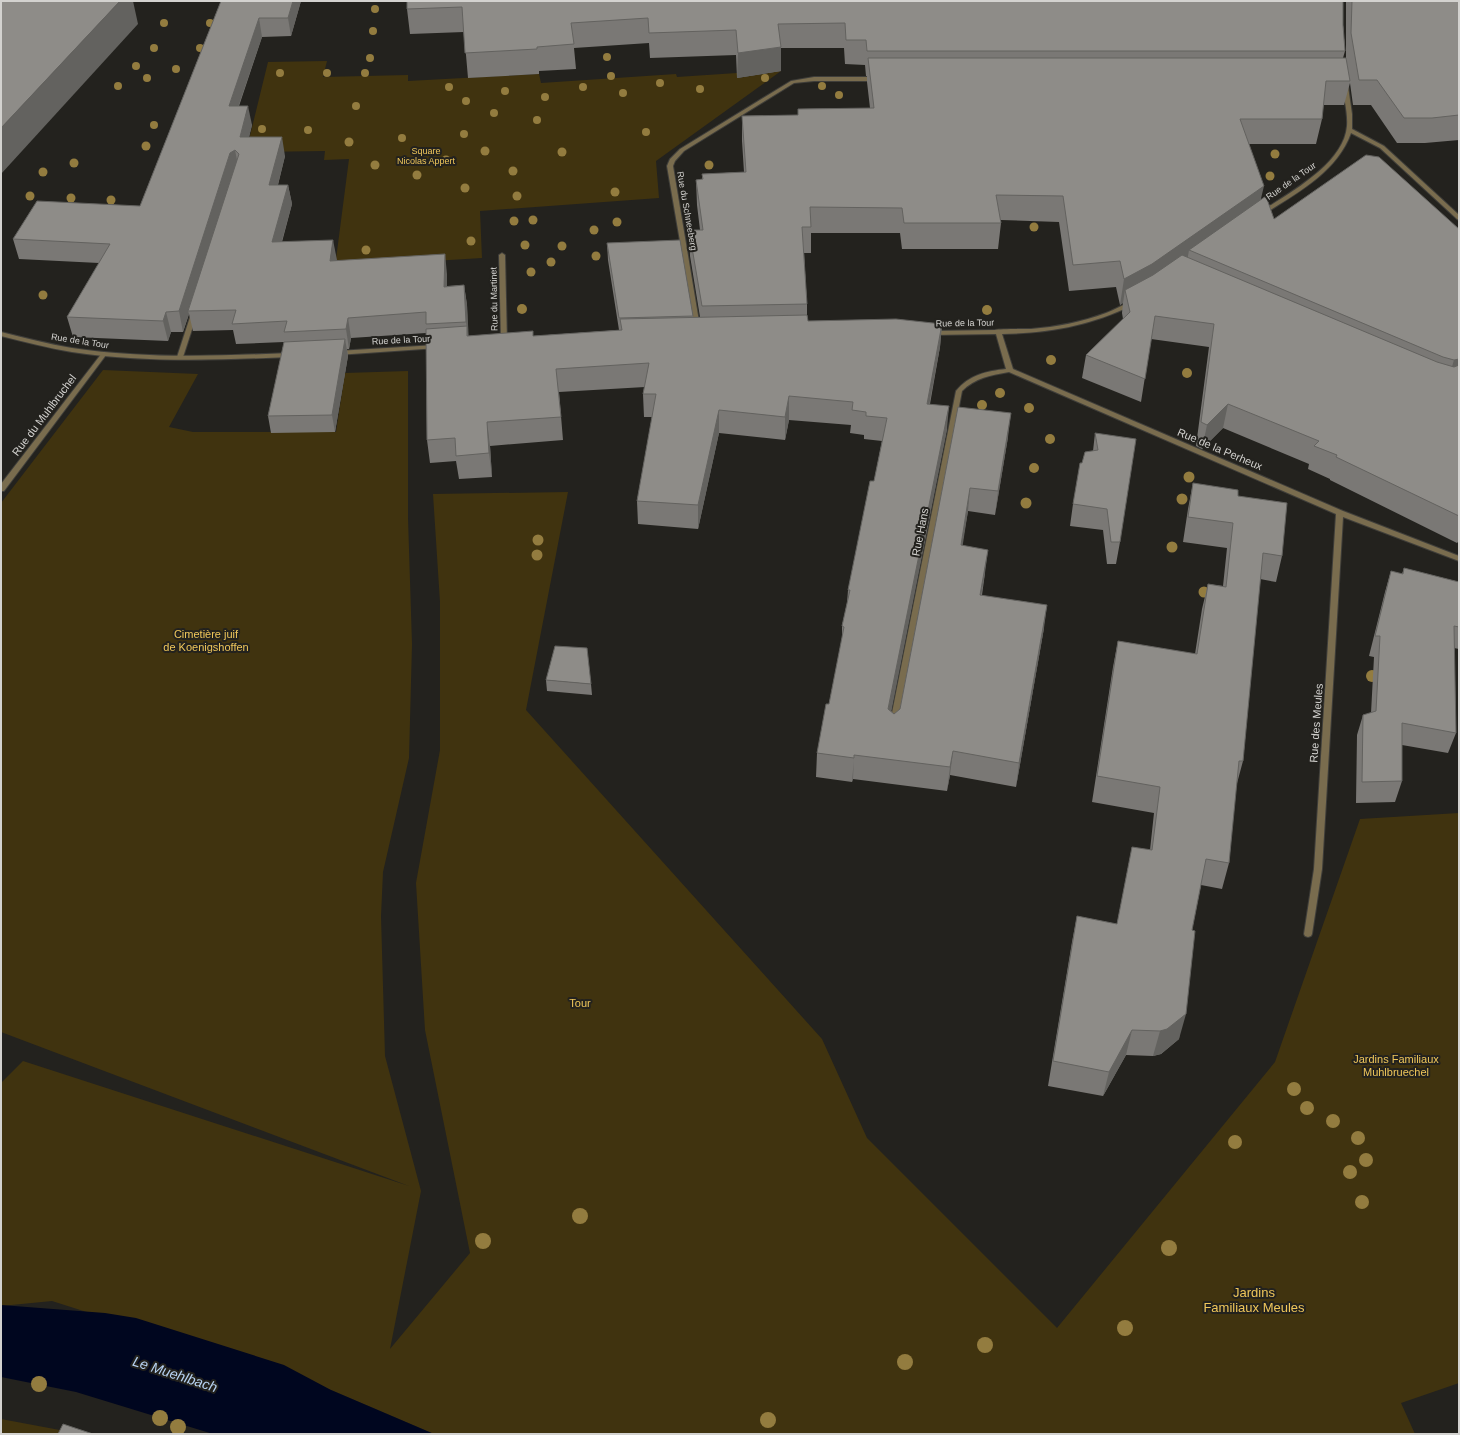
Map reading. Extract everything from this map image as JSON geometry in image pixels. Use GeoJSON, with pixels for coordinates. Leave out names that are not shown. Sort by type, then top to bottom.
{"type":"FeatureCollection","features":[{"type":"Feature","properties":{"kind":"street","name":"Rue du Schneeberg"},"geometry":{"type":"LineString","coordinates":[[698,335],[670,166],[672,160],[682,150],[786,85],[803,80],[814,79],[886,79]]}},
{"type":"Feature","properties":{"kind":"street","name":"Rue de la Tour"},"geometry":{"type":"LineString","coordinates":[[1259,215],[1323,170],[1343,148],[1349,130],[1350,120],[1344,79]]}},
{"type":"Feature","properties":{"kind":"street"},"geometry":{"type":"LineString","coordinates":[[1349,130],[1382,147],[1459,218]]}},
{"type":"Feature","properties":{"kind":"street","name":"Rue du Martinet"},"geometry":{"type":"LineString","coordinates":[[502,255],[504,343]]}},
{"type":"Feature","properties":{"kind":"street","name":"Rue de la Tour"},"geometry":{"type":"LineString","coordinates":[[922,333],[1038,330],[1083,323],[1113,313],[1137,300]]}},
{"type":"Feature","properties":{"kind":"street"},"geometry":{"type":"LineString","coordinates":[[180,357],[196,306]]}},
{"type":"Feature","properties":{"kind":"street"},"geometry":{"type":"LineString","coordinates":[[998,332],[1010,370]]}},
{"type":"Feature","properties":{"kind":"street","name":"Rue de la Tour"},"geometry":{"type":"LineString","coordinates":[[1,334],[27,342],[104,354],[180,357],[296,355]]}},
{"type":"Feature","properties":{"kind":"street"},"geometry":{"type":"LineString","coordinates":[[497,343],[512,342]]}},
{"type":"Feature","properties":{"kind":"street","name":"Rue de la Tour"},"geometry":{"type":"LineString","coordinates":[[332,353],[446,347]]}},
{"type":"Feature","properties":{"kind":"street","name":"Rue du Muhlbruchel"},"geometry":{"type":"LineString","coordinates":[[1,489],[104,354]]}},
{"type":"Feature","properties":{"kind":"street","name":"Rue de la Perheux"},"geometry":{"type":"LineString","coordinates":[[1010,370],[1340,513],[1459,559]]}},
{"type":"Feature","properties":{"kind":"street","name":"Rue Hans"},"geometry":{"type":"LineString","coordinates":[[892,733],[959,391],[966,383],[980,375],[1010,370]]}},
{"type":"Feature","properties":{"kind":"street","name":"Rue des Meules"},"geometry":{"type":"LineString","coordinates":[[1308,934],[1318,869],[1340,513]]}},
{"type":"Feature","properties":{"kind":"green space","name":"Square Nicolas Appert"},"geometry":{"type":"Polygon","coordinates":[[[327,61],[323,77],[408,75],[408,81],[539,74],[541,83],[676,74],[677,77],[737,73],[738,78],[781,71],[656,161],[659,198],[480,211],[482,258],[335,267],[349,159],[324,160],[325,151],[246,152],[268,62],[327,61]]]}},
{"type":"Feature","properties":{"kind":"green space"},"geometry":{"type":"Polygon","coordinates":[[[103,370],[198,374],[169,427],[193,432],[336,432],[345,373],[408,371],[408,518],[412,644],[409,758],[383,872],[381,916],[385,1056],[421,1191],[390,1349],[470,1253],[425,1030],[416,883],[440,750],[440,602],[433,494],[568,492],[526,710],[822,1039],[867,1138],[1057,1328],[1275,1062],[1360,819],[1459,813],[1459,1383],[1401,1403],[1415,1434],[434,1434],[331,1390],[52,1301],[1,1306],[1,1083],[23,1061],[409,1186],[1,1032],[1,503],[103,370]]]}},
{"type":"Feature","properties":{"kind":"green space"},"geometry":{"type":"Polygon","coordinates":[[[1,1419],[81,1434],[1,1434],[1,1419]]]}},
{"type":"Feature","properties":{"kind":"water","name":"Le Muehlbach"},"geometry":{"type":"Polygon","coordinates":[[[1,1305],[105,1313],[136,1318],[284,1365],[331,1390],[434,1434],[213,1434],[76,1392],[1,1377],[1,1305]]]}},
{"type":"Feature","properties":{"kind":"building"},"geometry":{"type":"Polygon","coordinates":[[[1,1],[120,1],[1,128],[1,1]]]}},
{"type":"Feature","properties":{"kind":"building"},"geometry":{"type":"Polygon","coordinates":[[[221,1],[293,1],[288,18],[259,18],[229,106],[248,106],[240,137],[282,137],[269,185],[288,185],[272,242],[333,240],[330,261],[445,254],[444,287],[464,285],[466,322],[426,324],[426,312],[348,318],[346,329],[284,332],[287,321],[232,324],[236,310],[188,311],[239,154],[235,150],[230,153],[179,311],[166,312],[163,321],[67,317],[110,244],[13,239],[37,201],[140,206],[221,1]]]}},
{"type":"Feature","properties":{"kind":"building"},"geometry":{"type":"Polygon","coordinates":[[[407,1],[1343,1],[1345,51],[867,51],[866,40],[846,40],[845,23],[778,24],[781,47],[738,53],[736,30],[649,33],[648,18],[571,23],[574,44],[537,47],[537,49],[465,53],[462,7],[407,9],[407,1]]]}},
{"type":"Feature","properties":{"kind":"building"},"geometry":{"type":"Polygon","coordinates":[[[1352,1],[1459,1],[1459,115],[1432,118],[1404,118],[1377,80],[1359,80],[1351,33],[1352,1]]]}},
{"type":"Feature","properties":{"kind":"building"},"geometry":{"type":"Polygon","coordinates":[[[868,58],[1346,58],[1350,81],[1326,81],[1322,119],[1240,119],[1264,186],[1152,264],[1124,279],[1120,261],[1073,265],[1063,196],[996,195],[1001,223],[904,223],[902,208],[810,207],[811,227],[802,227],[807,304],[702,306],[689,230],[703,230],[696,180],[703,179],[702,174],[746,172],[742,116],[798,115],[798,109],[874,108],[868,58]]]}},
{"type":"Feature","properties":{"kind":"building"},"geometry":{"type":"Polygon","coordinates":[[[1366,155],[1379,157],[1459,229],[1459,359],[1454,360],[1443,357],[1189,250],[1266,196],[1274,219],[1366,155]]]}},
{"type":"Feature","properties":{"kind":"building"},"geometry":{"type":"Polygon","coordinates":[[[680,240],[693,316],[619,318],[607,243],[680,240]]]}},
{"type":"Feature","properties":{"kind":"building"},"geometry":{"type":"Polygon","coordinates":[[[1182,255],[1437,362],[1454,367],[1459,365],[1459,516],[1336,457],[1337,455],[1314,446],[1319,441],[1228,404],[1207,425],[1201,422],[1214,324],[1155,316],[1145,379],[1086,355],[1130,312],[1125,290],[1153,275],[1182,255]]]}},
{"type":"Feature","properties":{"kind":"building"},"geometry":{"type":"Polygon","coordinates":[[[807,315],[808,321],[896,319],[942,324],[927,404],[949,406],[888,709],[894,714],[900,709],[958,407],[1011,413],[998,491],[970,488],[961,545],[988,550],[980,595],[1047,605],[1019,763],[953,751],[950,767],[854,755],[854,758],[817,753],[826,704],[829,704],[844,627],[842,626],[850,590],[848,590],[870,481],[874,481],[887,418],[866,416],[866,412],[852,410],[853,402],[789,396],[785,417],[719,410],[698,505],[637,501],[656,394],[643,394],[649,363],[556,369],[561,417],[487,422],[489,453],[456,456],[455,438],[427,440],[426,329],[467,326],[467,336],[533,331],[533,336],[622,330],[620,319],[807,315]]]}},
{"type":"Feature","properties":{"kind":"building"},"geometry":{"type":"Polygon","coordinates":[[[345,339],[332,415],[268,416],[284,342],[345,339]]]}},
{"type":"Feature","properties":{"kind":"building"},"geometry":{"type":"Polygon","coordinates":[[[1095,433],[1136,439],[1120,542],[1111,542],[1107,509],[1073,504],[1080,463],[1082,463],[1085,452],[1098,450],[1095,433]]]}},
{"type":"Feature","properties":{"kind":"building"},"geometry":{"type":"Polygon","coordinates":[[[1193,483],[1238,490],[1238,496],[1287,503],[1282,556],[1263,553],[1243,761],[1239,761],[1229,863],[1206,859],[1192,930],[1195,931],[1186,1014],[1167,1029],[1160,1031],[1132,1030],[1109,1072],[1053,1061],[1077,916],[1117,924],[1132,847],[1152,850],[1160,787],[1097,776],[1118,641],[1197,654],[1208,584],[1226,587],[1233,523],[1188,517],[1193,483]]]}},
{"type":"Feature","properties":{"kind":"building"},"geometry":{"type":"Polygon","coordinates":[[[1404,568],[1459,582],[1459,627],[1454,626],[1456,733],[1402,723],[1402,781],[1362,782],[1363,715],[1376,711],[1380,636],[1375,636],[1391,571],[1403,574],[1404,568]]]}},
{"type":"Feature","properties":{"kind":"building"},"geometry":{"type":"Polygon","coordinates":[[[555,646],[587,648],[591,684],[546,680],[555,646]]]}},
{"type":"Feature","properties":{"kind":"building"},"geometry":{"type":"Polygon","coordinates":[[[63,1424],[93,1434],[58,1434],[63,1424]]]}},
{"type":"Feature","properties":{"kind":"park label","name":"Cimetière juif de Koenigshoffen"},"geometry":{"type":"Point","coordinates":[206,640]}},
{"type":"Feature","properties":{"kind":"park label","name":"Tour"},"geometry":{"type":"Point","coordinates":[580,1003]}},
{"type":"Feature","properties":{"kind":"park label","name":"Jardins Familiaux Muhlbruechel"},"geometry":{"type":"Point","coordinates":[1396,1065]}},
{"type":"Feature","properties":{"kind":"park label","name":"Jardins Familiaux Meules"},"geometry":{"type":"Point","coordinates":[1254,1300]}}]}
